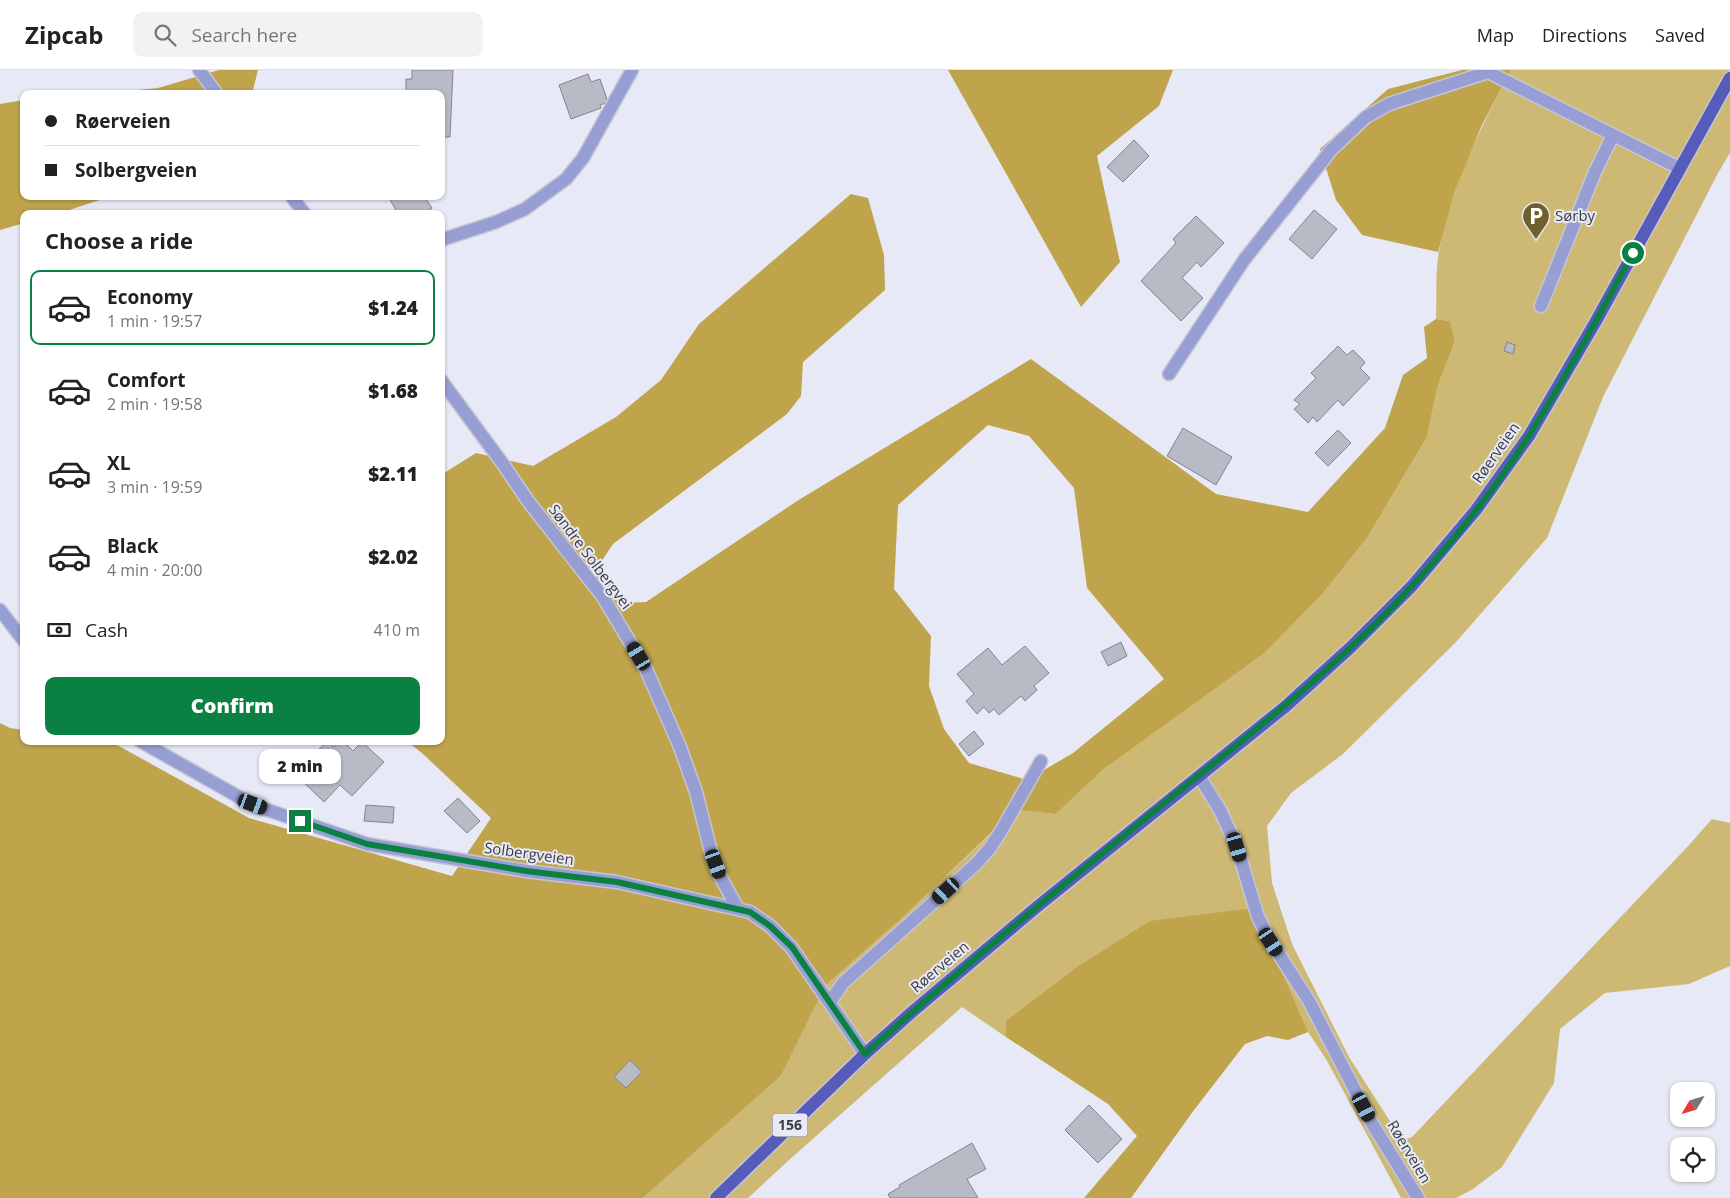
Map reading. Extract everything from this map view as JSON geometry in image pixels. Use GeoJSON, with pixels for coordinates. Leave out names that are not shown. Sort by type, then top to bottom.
{"type":"FeatureCollection","features":[{"type":"Feature","properties":{"kind":"main road","name":"Røerveien"},"geometry":{"type":"LineString","coordinates":[[716,1198],[865,1054],[980,954],[1286,706],[1352,647],[1412,586],[1476,510],[1529,436],[1556,392],[1730,78]]}},
{"type":"Feature","properties":{"kind":"street"},"geometry":{"type":"LineString","coordinates":[[200,70],[214,90]]}},
{"type":"Feature","properties":{"kind":"street"},"geometry":{"type":"LineString","coordinates":[[445,239],[496,222],[525,209],[566,179],[583,158],[632,70]]}},
{"type":"Feature","properties":{"kind":"street"},"geometry":{"type":"LineString","coordinates":[[1169,374],[1244,260],[1332,150],[1366,117],[1389,104],[1488,72],[1679,168]]}},
{"type":"Feature","properties":{"kind":"street"},"geometry":{"type":"LineString","coordinates":[[1541,306],[1595,172],[1613,135]]}},
{"type":"Feature","properties":{"kind":"street"},"geometry":{"type":"LineString","coordinates":[[294,200],[303,210]]}},
{"type":"Feature","properties":{"kind":"street","name":"Søndre Solbergvei"},"geometry":{"type":"LineString","coordinates":[[445,385],[528,501],[603,596],[646,670],[680,747],[696,792],[711,852],[720,876],[738,909]]}},
{"type":"Feature","properties":{"kind":"street"},"geometry":{"type":"LineString","coordinates":[[0,610],[20,636]]}},
{"type":"Feature","properties":{"kind":"street","name":"Solbergveien"},"geometry":{"type":"LineString","coordinates":[[147,745],[253,804],[367,844],[526,871],[617,882],[750,912],[782,936],[792,947],[865,1054]]}},
{"type":"Feature","properties":{"kind":"street"},"geometry":{"type":"LineString","coordinates":[[830,1002],[843,983],[985,854],[1001,831],[1040,761]]}},
{"type":"Feature","properties":{"kind":"street","name":"Røerveien"},"geometry":{"type":"LineString","coordinates":[[1199,776],[1220,810],[1237,847],[1258,918],[1309,1001],[1373,1125],[1418,1198]]}},
{"type":"Feature","properties":{"kind":"shaded area"},"geometry":{"type":"Polygon","coordinates":[[[219,70],[258,70],[253,90],[137,90],[158,88],[219,70]]]}},
{"type":"Feature","properties":{"kind":"shaded area"},"geometry":{"type":"Polygon","coordinates":[[[948,70],[1173,70],[1159,106],[1097,156],[1120,262],[1081,307],[948,70]]]}},
{"type":"Feature","properties":{"kind":"shaded area"},"geometry":{"type":"Polygon","coordinates":[[[1462,70],[1511,70],[1481,127],[1454,193],[1438,252],[1362,235],[1336,200],[1320,149],[1388,89],[1462,70]]]}},
{"type":"Feature","properties":{"kind":"shaded area"},"geometry":{"type":"Polygon","coordinates":[[[1511,70],[1730,70],[1730,153],[1603,397],[1547,538],[1456,642],[1343,754],[1291,793],[1267,826],[1272,883],[1292,944],[1349,1057],[1402,1140],[1412,1137],[1712,819],[1730,823],[1730,966],[1689,984],[1605,993],[1560,1029],[1554,1083],[1502,1167],[1473,1189],[1456,1198],[1401,1198],[1326,1059],[1308,1032],[1253,908],[1006,1021],[1006,1037],[962,1007],[748,1198],[643,1198],[781,1076],[826,985],[902,918],[1016,810],[1056,814],[1105,768],[1324,592],[1367,538],[1427,437],[1438,385],[1455,341],[1450,321],[1436,319],[1437,267],[1444,227],[1468,158],[1511,70]]]}},
{"type":"Feature","properties":{"kind":"shaded area"},"geometry":{"type":"Polygon","coordinates":[[[20,101],[20,200],[100,200],[69,210],[20,210],[20,224],[0,230],[0,104],[20,101]]]}},
{"type":"Feature","properties":{"kind":"shaded area"},"geometry":{"type":"Polygon","coordinates":[[[851,194],[868,198],[884,255],[885,290],[803,362],[801,396],[787,414],[613,544],[603,559],[601,573],[625,603],[646,602],[797,501],[1031,359],[1216,494],[1308,512],[1385,428],[1403,375],[1427,358],[1424,327],[1436,319],[1450,321],[1455,341],[1438,385],[1427,437],[1367,538],[1324,592],[1264,653],[1105,768],[1056,814],[1015,810],[902,918],[826,985],[781,1076],[643,1198],[0,1198],[0,723],[10,728],[20,729],[20,745],[117,745],[249,818],[452,876],[491,818],[412,745],[445,745],[445,472],[476,453],[533,466],[616,417],[661,380],[699,324],[851,194]],[[988,425],[898,505],[894,589],[931,636],[929,686],[944,729],[969,763],[1027,780],[1073,753],[1164,679],[1087,588],[1074,488],[1029,436],[988,425]]]}},
{"type":"Feature","properties":{"kind":"shaded area"},"geometry":{"type":"Polygon","coordinates":[[[1254,908],[1308,1032],[1288,1040],[1267,1036],[1245,1044],[1194,1110],[1131,1198],[1084,1198],[1137,1136],[1108,1104],[1006,1037],[1006,1021],[1077,967],[1150,921],[1254,908]]]}},
{"type":"Feature","properties":{"kind":"building"},"geometry":{"type":"Polygon","coordinates":[[[412,70],[453,70],[450,137],[445,137],[445,90],[406,90],[406,79],[412,79],[412,70]]]}},
{"type":"Feature","properties":{"kind":"building"},"geometry":{"type":"Polygon","coordinates":[[[588,74],[591,82],[600,79],[608,102],[600,105],[601,108],[571,119],[559,85],[588,74]]]}},
{"type":"Feature","properties":{"kind":"building"},"geometry":{"type":"Polygon","coordinates":[[[1134,140],[1149,156],[1123,182],[1107,167],[1134,140]]]}},
{"type":"Feature","properties":{"kind":"building"},"geometry":{"type":"Polygon","coordinates":[[[390,200],[427,200],[432,208],[429,210],[396,210],[390,200]]]}},
{"type":"Feature","properties":{"kind":"building"},"geometry":{"type":"Polygon","coordinates":[[[1314,210],[1337,229],[1312,259],[1289,239],[1314,210]]]}},
{"type":"Feature","properties":{"kind":"building"},"geometry":{"type":"Polygon","coordinates":[[[1196,216],[1224,243],[1201,267],[1197,262],[1182,278],[1203,298],[1181,321],[1141,281],[1176,243],[1173,239],[1196,216]]]}},
{"type":"Feature","properties":{"kind":"building"},"geometry":{"type":"Polygon","coordinates":[[[1507,342],[1515,345],[1513,354],[1504,351],[1507,342]]]}},
{"type":"Feature","properties":{"kind":"building"},"geometry":{"type":"Polygon","coordinates":[[[1338,346],[1347,355],[1353,350],[1363,360],[1365,363],[1360,368],[1370,378],[1343,406],[1338,400],[1317,422],[1313,417],[1308,423],[1294,409],[1300,404],[1294,400],[1316,378],[1311,373],[1338,346]]]}},
{"type":"Feature","properties":{"kind":"building"},"geometry":{"type":"Polygon","coordinates":[[[1183,428],[1232,457],[1216,485],[1167,456],[1183,428]]]}},
{"type":"Feature","properties":{"kind":"building"},"geometry":{"type":"Polygon","coordinates":[[[1338,430],[1351,443],[1328,466],[1315,453],[1338,430]]]}},
{"type":"Feature","properties":{"kind":"building"},"geometry":{"type":"Polygon","coordinates":[[[1121,642],[1127,656],[1108,666],[1101,652],[1121,642]]]}},
{"type":"Feature","properties":{"kind":"building"},"geometry":{"type":"Polygon","coordinates":[[[1025,646],[1049,673],[1034,686],[1037,690],[1025,701],[1021,696],[999,715],[994,709],[989,713],[984,707],[977,714],[966,701],[974,694],[957,674],[988,648],[1002,665],[1025,646]]]}},
{"type":"Feature","properties":{"kind":"building"},"geometry":{"type":"Polygon","coordinates":[[[974,731],[984,744],[969,756],[959,744],[974,731]]]}},
{"type":"Feature","properties":{"kind":"building"},"geometry":{"type":"Polygon","coordinates":[[[323,745],[332,745],[334,747],[336,745],[347,745],[353,751],[359,745],[365,745],[384,762],[352,796],[340,785],[324,802],[295,774],[323,745]]]}},
{"type":"Feature","properties":{"kind":"building"},"geometry":{"type":"Polygon","coordinates":[[[458,798],[480,821],[467,833],[444,811],[458,798]]]}},
{"type":"Feature","properties":{"kind":"building"},"geometry":{"type":"Polygon","coordinates":[[[366,805],[394,807],[393,823],[364,821],[366,805]]]}},
{"type":"Feature","properties":{"kind":"building"},"geometry":{"type":"Polygon","coordinates":[[[630,1060],[642,1072],[626,1088],[614,1077],[630,1060]]]}},
{"type":"Feature","properties":{"kind":"building"},"geometry":{"type":"Polygon","coordinates":[[[1089,1105],[1122,1139],[1098,1163],[1065,1130],[1089,1105]]]}},
{"type":"Feature","properties":{"kind":"building"},"geometry":{"type":"Polygon","coordinates":[[[972,1143],[986,1169],[967,1179],[978,1198],[890,1198],[888,1194],[900,1187],[899,1185],[972,1143]]]}},
{"type":"Feature","properties":{"kind":"place","name":"Sørby"},"geometry":{"type":"Point","coordinates":[1536,240]}},
{"type":"Feature","properties":{"kind":"route"},"geometry":{"type":"LineString","coordinates":[[300,821],[367,844],[526,871],[617,882],[750,912],[782,936],[792,947],[846,1023],[865,1054],[1038,906],[1286,706],[1352,647],[1412,586],[1476,510],[1529,436],[1564,378],[1633,253]]}}]}
